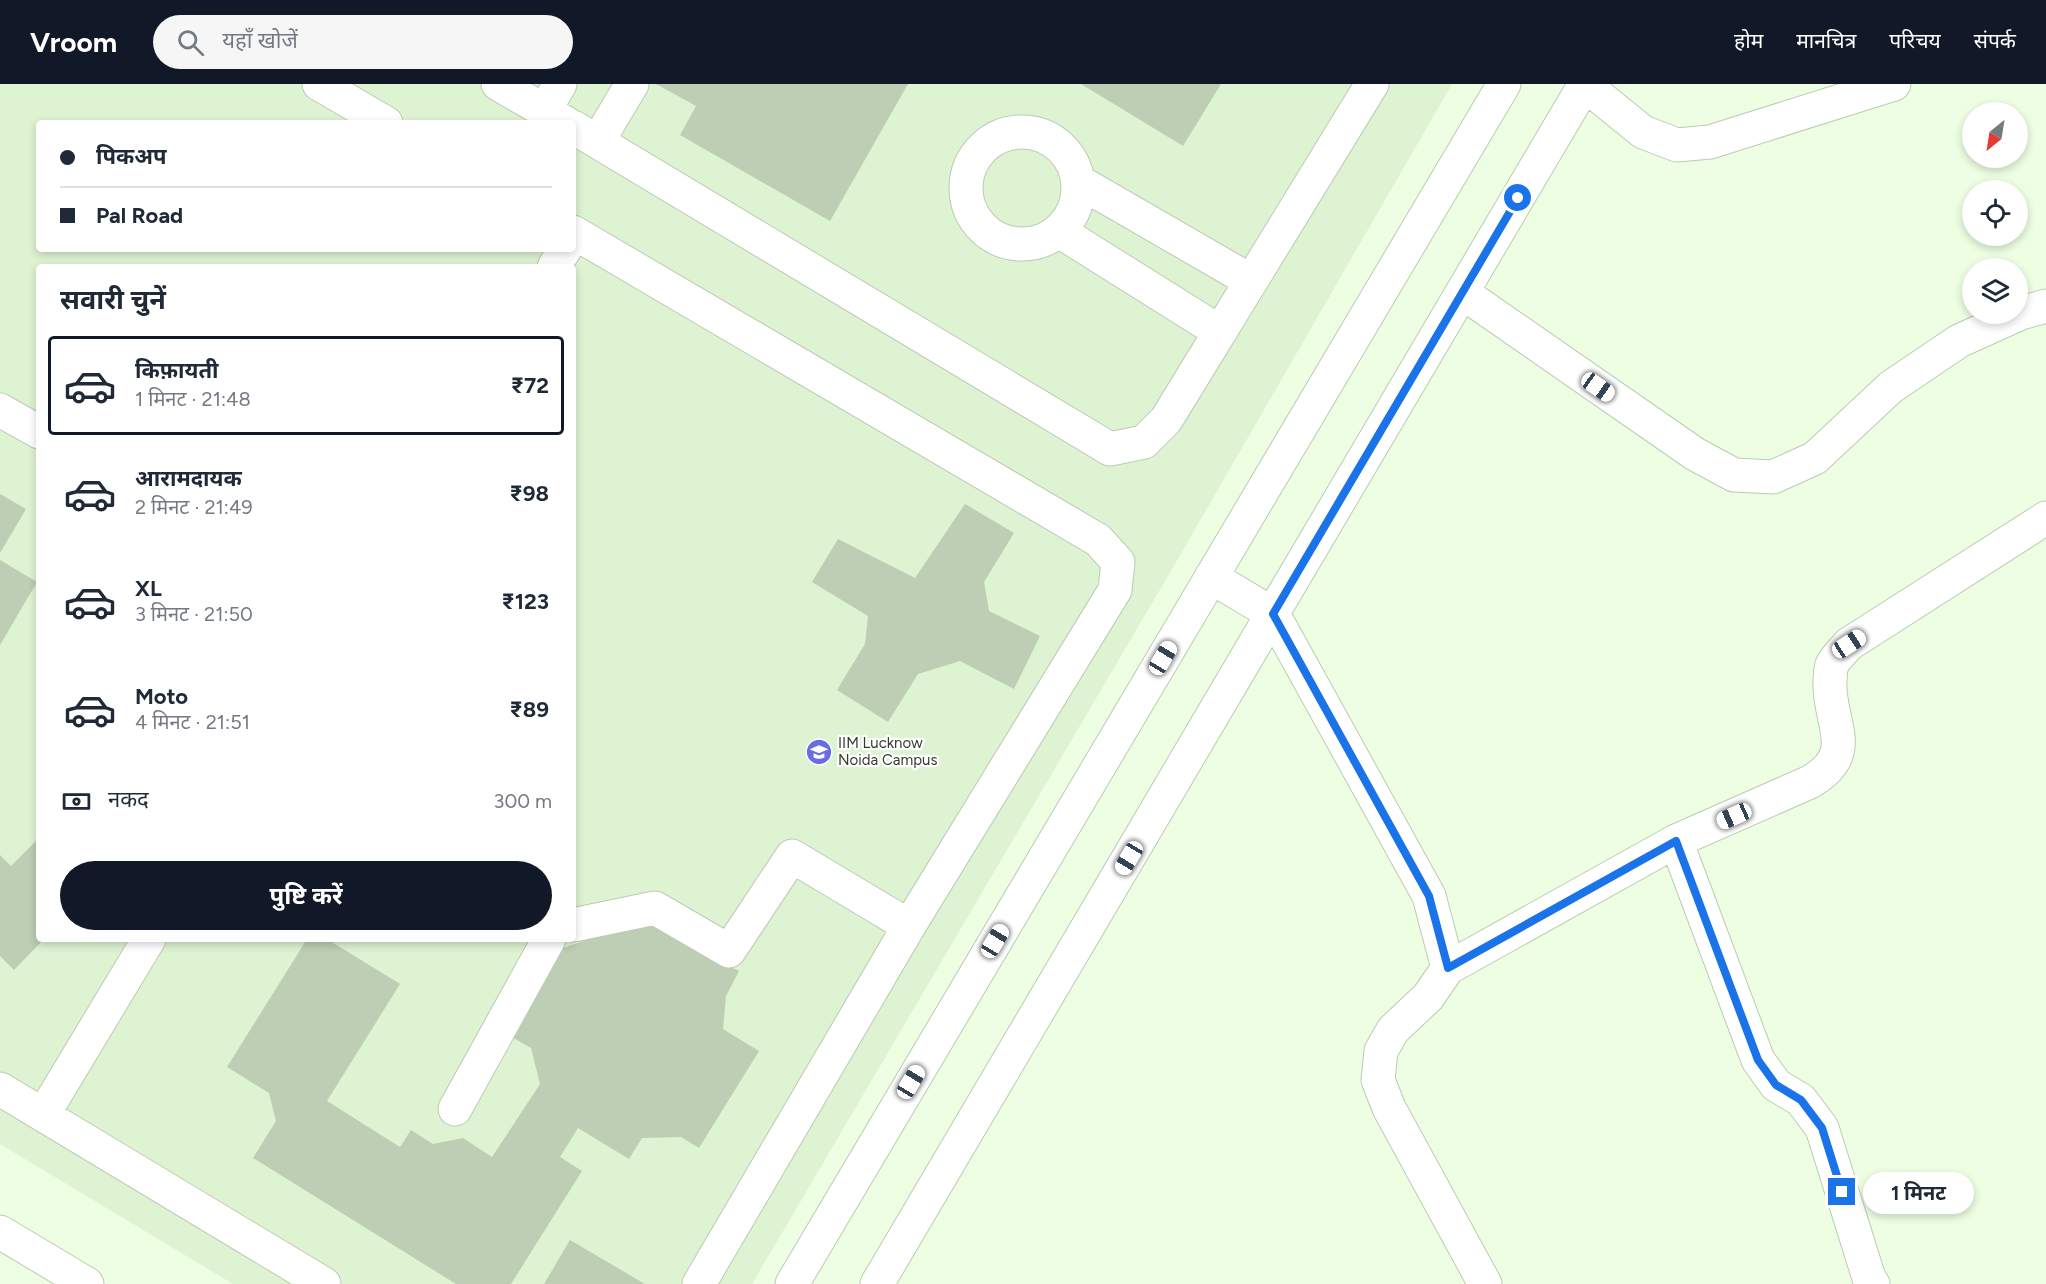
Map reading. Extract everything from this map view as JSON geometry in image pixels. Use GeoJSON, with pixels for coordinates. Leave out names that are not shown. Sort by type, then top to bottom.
{"type":"FeatureCollection","features":[{"type":"Feature","properties":{"kind":"street"},"geometry":{"type":"LineString","coordinates":[[319,84],[381,120]]}},
{"type":"Feature","properties":{"kind":"street"},"geometry":{"type":"LineString","coordinates":[[498,84],[557,106]]}},
{"type":"Feature","properties":{"kind":"street"},"geometry":{"type":"LineString","coordinates":[[632,84],[586,134],[1110,449],[1144,442],[1166,420],[1372,84]]}},
{"type":"Feature","properties":{"kind":"street"},"geometry":{"type":"LineString","coordinates":[[792,1284],[1504,84]]}},
{"type":"Feature","properties":{"kind":"street"},"geometry":{"type":"LineString","coordinates":[[877,1284],[1585,84],[1643,132],[1677,145],[1710,142],[1894,84]]}},
{"type":"Feature","properties":{"kind":"street"},"geometry":{"type":"LineString","coordinates":[[1030,132],[1047,138],[1062,148],[1073,164],[1078,181],[1078,200],[1071,217],[1059,231],[1043,241],[1024,245],[1006,242],[989,233],[976,220],[968,203],[966,185],[970,166],[980,151],[994,139],[1011,133],[1030,132]]}},
{"type":"Feature","properties":{"kind":"street"},"geometry":{"type":"LineString","coordinates":[[1078,181],[1251,281]]}},
{"type":"Feature","properties":{"kind":"street"},"geometry":{"type":"LineString","coordinates":[[1059,231],[1220,332]]}},
{"type":"Feature","properties":{"kind":"street"},"geometry":{"type":"LineString","coordinates":[[576,239],[1098,540],[1118,562],[1115,590],[909,926],[699,1284]]}},
{"type":"Feature","properties":{"kind":"street"},"geometry":{"type":"LineString","coordinates":[[1462,292],[1695,454],[1734,475],[1773,477],[1815,458],[1891,387],[1959,341],[2021,314],[2046,306]]}},
{"type":"Feature","properties":{"kind":"street"},"geometry":{"type":"LineString","coordinates":[[0,410],[36,430]]}},
{"type":"Feature","properties":{"kind":"street"},"geometry":{"type":"LineString","coordinates":[[1485,1284],[1389,1108],[1378,1080],[1381,1051],[1393,1030],[1428,997],[1448,968],[1676,841],[1810,782],[1826,772],[1835,758],[1839,739],[1830,691],[1831,666],[1849,644],[2046,518]]}},
{"type":"Feature","properties":{"kind":"street"},"geometry":{"type":"LineString","coordinates":[[1211,577],[1273,614],[1429,896],[1448,968]]}},
{"type":"Feature","properties":{"kind":"street"},"geometry":{"type":"LineString","coordinates":[[1676,841],[1758,1060],[1776,1085],[1801,1100],[1822,1128],[1869,1278],[1873,1284]]}},
{"type":"Feature","properties":{"kind":"street"},"geometry":{"type":"LineString","coordinates":[[576,924],[655,908],[729,951],[792,856],[909,926]]}},
{"type":"Feature","properties":{"kind":"street"},"geometry":{"type":"LineString","coordinates":[[43,1114],[147,942]]}},
{"type":"Feature","properties":{"kind":"street"},"geometry":{"type":"LineString","coordinates":[[455,1108],[547,942]]}},
{"type":"Feature","properties":{"kind":"street"},"geometry":{"type":"LineString","coordinates":[[0,1089],[324,1284]]}},
{"type":"Feature","properties":{"kind":"street"},"geometry":{"type":"LineString","coordinates":[[0,1232],[87,1284]]}},
{"type":"Feature","properties":{"kind":"shaded area","name":"IIM Lucknow Noida Campus"},"geometry":{"type":"Polygon","coordinates":[[[0,84],[1452,84],[1175,564],[752,1284],[233,1284],[0,1144],[0,84]]]}},
{"type":"Feature","properties":{"kind":"building"},"geometry":{"type":"Polygon","coordinates":[[[656,84],[908,84],[830,221],[680,135],[696,106],[656,84]]]}},
{"type":"Feature","properties":{"kind":"building"},"geometry":{"type":"Polygon","coordinates":[[[1081,84],[1221,84],[1183,146],[1081,84]]]}},
{"type":"Feature","properties":{"kind":"building"},"geometry":{"type":"Polygon","coordinates":[[[0,494],[26,509],[0,553],[0,494]]]}},
{"type":"Feature","properties":{"kind":"building"},"geometry":{"type":"Polygon","coordinates":[[[965,504],[1014,533],[984,582],[989,611],[1040,636],[1014,689],[960,661],[918,674],[888,722],[837,690],[865,644],[868,616],[812,582],[838,539],[915,578],[965,504]]]}},
{"type":"Feature","properties":{"kind":"building"},"geometry":{"type":"Polygon","coordinates":[[[0,560],[36,581],[36,584],[0,645],[0,560]]]}},
{"type":"Feature","properties":{"kind":"building"},"geometry":{"type":"Polygon","coordinates":[[[36,841],[36,942],[41,942],[14,970],[0,956],[0,855],[11,866],[36,841]]]}},
{"type":"Feature","properties":{"kind":"building"},"geometry":{"type":"Polygon","coordinates":[[[643,920],[739,971],[726,996],[723,1029],[759,1051],[699,1148],[681,1137],[642,1138],[629,1159],[578,1128],[560,1157],[582,1171],[511,1284],[456,1284],[253,1158],[276,1121],[269,1093],[227,1067],[305,942],[332,942],[400,984],[327,1101],[400,1147],[411,1130],[433,1144],[463,1138],[492,1157],[540,1084],[531,1048],[506,1034],[552,952],[643,920]]]}},
{"type":"Feature","properties":{"kind":"building"},"geometry":{"type":"Polygon","coordinates":[[[570,1240],[645,1284],[544,1284],[570,1240]]]}},
{"type":"Feature","properties":{"kind":"place","name":"IIM Lucknow Noida Campus"},"geometry":{"type":"Point","coordinates":[819,752]}},
{"type":"Feature","properties":{"kind":"route"},"geometry":{"type":"LineString","coordinates":[[1518,198],[1273,614],[1429,896],[1448,968],[1676,841],[1758,1060],[1776,1085],[1801,1100],[1822,1128],[1842,1192]]}}]}
